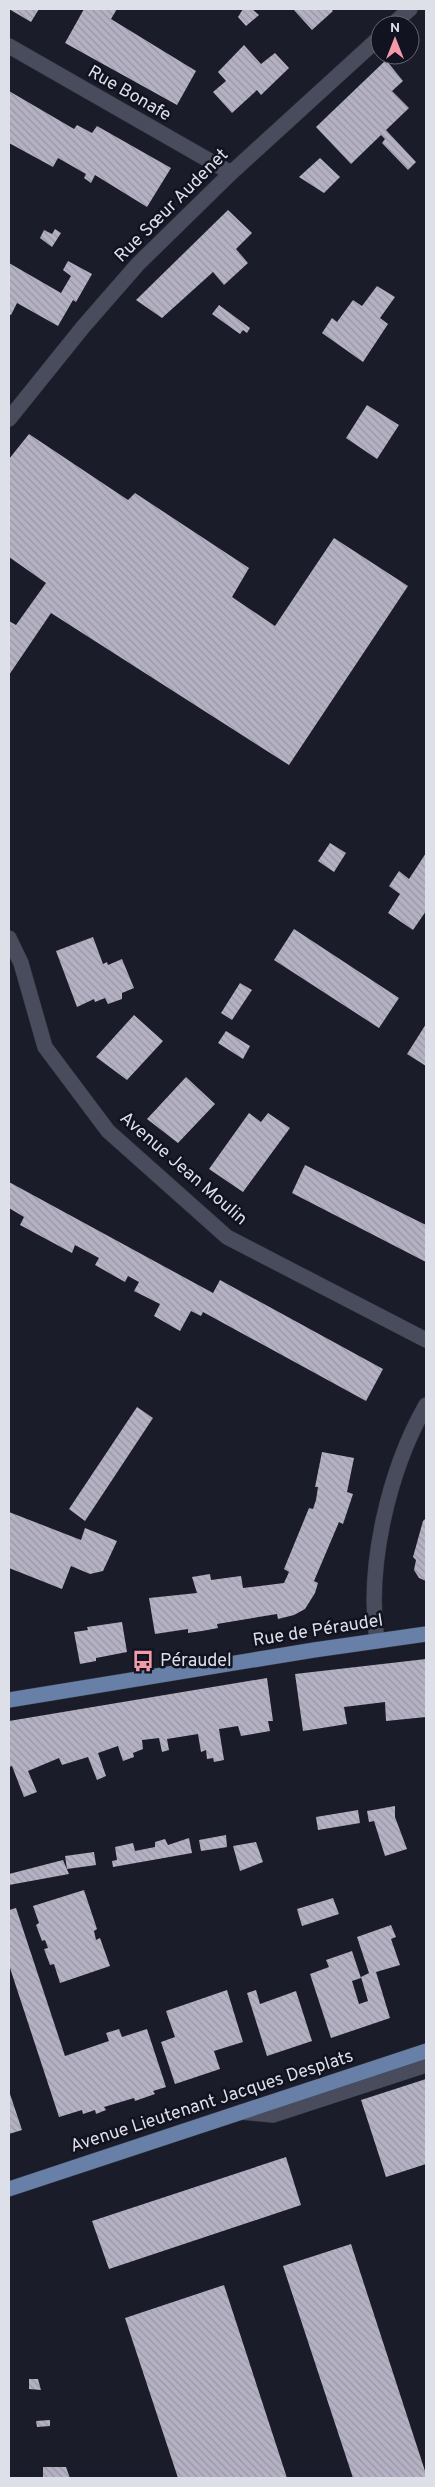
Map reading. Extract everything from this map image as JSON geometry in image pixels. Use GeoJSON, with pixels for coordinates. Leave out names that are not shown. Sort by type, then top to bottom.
{"type":"FeatureCollection","features":[{"type":"Feature","properties":{"kind":"main road","name":"Rue de Péraudel"},"geometry":{"type":"LineString","coordinates":[[9,1700],[377,1640],[426,1634]]}},
{"type":"Feature","properties":{"kind":"main road","name":"Avenue Lieutenant Jacques Desplats"},"geometry":{"type":"LineString","coordinates":[[9,2189],[426,2050]]}},
{"type":"Feature","properties":{"kind":"street","name":"Rue Bonafe"},"geometry":{"type":"LineString","coordinates":[[9,46],[231,173]]}},
{"type":"Feature","properties":{"kind":"street","name":"Rue Sœur Audenet"},"geometry":{"type":"LineString","coordinates":[[9,419],[83,327],[138,264],[231,173],[370,46]]}},
{"type":"Feature","properties":{"kind":"street","name":"Avenue Jean Moulin"},"geometry":{"type":"LineString","coordinates":[[9,938],[21,963],[45,1047],[108,1131],[228,1237],[426,1340]]}},
{"type":"Feature","properties":{"kind":"street"},"geometry":{"type":"LineString","coordinates":[[377,1640],[373,1617],[376,1571],[386,1512],[407,1443],[426,1405]]}},
{"type":"Feature","properties":{"kind":"street"},"geometry":{"type":"LineString","coordinates":[[241,2112],[274,2115],[426,2065]]}},
{"type":"Feature","properties":{"kind":"building"},"geometry":{"type":"Polygon","coordinates":[[[9,9],[39,9],[31,22],[9,9]]]}},
{"type":"Feature","properties":{"kind":"building"},"geometry":{"type":"Polygon","coordinates":[[[84,9],[117,9],[111,19],[196,71],[177,105],[65,43],[84,9]]]}},
{"type":"Feature","properties":{"kind":"building"},"geometry":{"type":"Polygon","coordinates":[[[243,9],[252,9],[259,15],[246,26],[238,17],[243,9]]]}},
{"type":"Feature","properties":{"kind":"building"},"geometry":{"type":"Polygon","coordinates":[[[293,9],[331,9],[333,11],[312,30],[293,9]]]}},
{"type":"Feature","properties":{"kind":"building"},"geometry":{"type":"Polygon","coordinates":[[[244,45],[261,64],[275,53],[289,68],[261,95],[257,90],[232,113],[213,92],[226,81],[218,72],[244,45]]]}},
{"type":"Feature","properties":{"kind":"building"},"geometry":{"type":"Polygon","coordinates":[[[381,65],[390,65],[403,81],[392,91],[409,108],[386,130],[416,162],[408,170],[382,143],[385,139],[381,135],[351,164],[316,127],[381,65]]]}},
{"type":"Feature","properties":{"kind":"building"},"geometry":{"type":"Polygon","coordinates":[[[9,91],[74,129],[77,125],[92,133],[97,126],[171,168],[147,207],[95,175],[91,183],[84,178],[86,174],[58,158],[53,167],[9,143],[9,91]]]}},
{"type":"Feature","properties":{"kind":"building"},"geometry":{"type":"Polygon","coordinates":[[[320,158],[340,177],[324,193],[299,177],[320,158]]]}},
{"type":"Feature","properties":{"kind":"building"},"geometry":{"type":"Polygon","coordinates":[[[228,210],[252,233],[236,249],[248,263],[224,285],[213,272],[162,318],[136,300],[228,210]]]}},
{"type":"Feature","properties":{"kind":"building"},"geometry":{"type":"Polygon","coordinates":[[[55,229],[61,233],[52,247],[40,238],[44,230],[52,234],[55,229]]]}},
{"type":"Feature","properties":{"kind":"building"},"geometry":{"type":"Polygon","coordinates":[[[68,261],[92,274],[76,302],[73,300],[58,326],[17,303],[11,315],[9,314],[9,263],[61,293],[71,276],[63,270],[68,261]]]}},
{"type":"Feature","properties":{"kind":"building"},"geometry":{"type":"Polygon","coordinates":[[[377,286],[395,297],[380,318],[388,324],[363,362],[322,333],[332,318],[337,322],[353,300],[362,306],[377,286]]]}},
{"type":"Feature","properties":{"kind":"building"},"geometry":{"type":"Polygon","coordinates":[[[219,305],[250,328],[247,333],[243,330],[240,334],[212,314],[219,305]]]}},
{"type":"Feature","properties":{"kind":"building"},"geometry":{"type":"Polygon","coordinates":[[[367,405],[399,425],[377,459],[346,438],[367,405]]]}},
{"type":"Feature","properties":{"kind":"building"},"geometry":{"type":"Polygon","coordinates":[[[29,434],[128,500],[135,493],[249,568],[232,597],[275,626],[334,538],[408,586],[289,765],[51,613],[9,675],[9,621],[16,625],[46,583],[9,557],[9,459],[29,434]]]}},
{"type":"Feature","properties":{"kind":"building"},"geometry":{"type":"Polygon","coordinates":[[[330,843],[346,853],[334,872],[318,861],[330,843]]]}},
{"type":"Feature","properties":{"kind":"building"},"geometry":{"type":"Polygon","coordinates":[[[426,853],[426,911],[413,930],[388,913],[400,894],[389,886],[399,871],[409,879],[426,853]]]}},
{"type":"Feature","properties":{"kind":"building"},"geometry":{"type":"Polygon","coordinates":[[[294,929],[399,998],[379,1028],[274,960],[294,929]]]}},
{"type":"Feature","properties":{"kind":"building"},"geometry":{"type":"Polygon","coordinates":[[[93,937],[103,964],[107,962],[108,965],[122,959],[134,988],[122,993],[122,999],[108,1004],[105,998],[95,1002],[94,999],[77,1007],[56,951],[93,937]]]}},
{"type":"Feature","properties":{"kind":"building"},"geometry":{"type":"Polygon","coordinates":[[[240,983],[252,990],[232,1020],[221,1013],[240,983]]]}},
{"type":"Feature","properties":{"kind":"building"},"geometry":{"type":"Polygon","coordinates":[[[134,1015],[163,1041],[127,1080],[96,1057],[134,1015]]]}},
{"type":"Feature","properties":{"kind":"building"},"geometry":{"type":"Polygon","coordinates":[[[426,1024],[426,1066],[407,1054],[426,1024]]]}},
{"type":"Feature","properties":{"kind":"building"},"geometry":{"type":"Polygon","coordinates":[[[226,1031],[250,1046],[243,1059],[218,1043],[226,1031]]]}},
{"type":"Feature","properties":{"kind":"building"},"geometry":{"type":"Polygon","coordinates":[[[186,1077],[215,1104],[178,1143],[147,1119],[186,1077]]]}},
{"type":"Feature","properties":{"kind":"building"},"geometry":{"type":"Polygon","coordinates":[[[249,1113],[261,1122],[268,1113],[290,1128],[243,1192],[209,1169],[249,1113]]]}},
{"type":"Feature","properties":{"kind":"building"},"geometry":{"type":"Polygon","coordinates":[[[305,1165],[426,1225],[426,1262],[292,1193],[305,1165]]]}},
{"type":"Feature","properties":{"kind":"building"},"geometry":{"type":"Polygon","coordinates":[[[9,1182],[213,1293],[220,1280],[383,1369],[366,1401],[203,1312],[201,1316],[191,1311],[180,1331],[154,1316],[160,1304],[134,1291],[139,1282],[128,1276],[125,1282],[95,1265],[99,1258],[75,1245],[72,1253],[20,1225],[24,1217],[9,1208],[9,1182]]]}},
{"type":"Feature","properties":{"kind":"building"},"geometry":{"type":"Polygon","coordinates":[[[137,1407],[153,1418],[85,1521],[69,1509],[137,1407]]]}},
{"type":"Feature","properties":{"kind":"building"},"geometry":{"type":"Polygon","coordinates":[[[322,1452],[354,1458],[347,1492],[353,1494],[343,1524],[339,1522],[314,1581],[318,1583],[315,1593],[305,1609],[294,1615],[278,1619],[277,1614],[217,1624],[218,1628],[202,1631],[188,1633],[188,1629],[155,1634],[149,1598],[197,1593],[192,1577],[210,1574],[211,1580],[241,1576],[243,1588],[284,1583],[289,1572],[284,1569],[309,1508],[313,1509],[316,1500],[318,1487],[315,1487],[322,1452]]]}},
{"type":"Feature","properties":{"kind":"building"},"geometry":{"type":"Polygon","coordinates":[[[9,1512],[81,1540],[85,1528],[117,1541],[103,1571],[90,1574],[71,1566],[62,1589],[9,1568],[9,1512]]]}},
{"type":"Feature","properties":{"kind":"building"},"geometry":{"type":"Polygon","coordinates":[[[426,1518],[426,1581],[419,1578],[414,1570],[416,1560],[413,1557],[423,1521],[426,1518]]]}},
{"type":"Feature","properties":{"kind":"building"},"geometry":{"type":"Polygon","coordinates":[[[122,1622],[127,1652],[96,1658],[96,1661],[80,1664],[74,1632],[88,1630],[87,1627],[122,1622]]]}},
{"type":"Feature","properties":{"kind":"building"},"geometry":{"type":"Polygon","coordinates":[[[426,1659],[426,1717],[386,1721],[385,1702],[344,1707],[347,1724],[303,1731],[295,1674],[426,1659]]]}},
{"type":"Feature","properties":{"kind":"building"},"geometry":{"type":"Polygon","coordinates":[[[267,1678],[273,1721],[268,1721],[270,1731],[241,1736],[238,1726],[219,1729],[224,1760],[214,1762],[213,1758],[207,1759],[206,1750],[201,1752],[198,1734],[167,1739],[169,1750],[162,1752],[159,1738],[142,1740],[143,1749],[133,1753],[134,1757],[123,1761],[118,1746],[98,1753],[106,1776],[97,1780],[88,1757],[62,1765],[59,1758],[28,1771],[37,1792],[24,1797],[12,1766],[9,1767],[9,1721],[267,1678]]]}},
{"type":"Feature","properties":{"kind":"building"},"geometry":{"type":"Polygon","coordinates":[[[395,1806],[395,1817],[407,1849],[385,1856],[374,1821],[369,1822],[367,1811],[395,1806]]]}},
{"type":"Feature","properties":{"kind":"building"},"geometry":{"type":"Polygon","coordinates":[[[358,1810],[360,1823],[318,1830],[316,1817],[358,1810]]]}},
{"type":"Feature","properties":{"kind":"building"},"geometry":{"type":"Polygon","coordinates":[[[226,1835],[227,1847],[201,1851],[199,1840],[226,1835]]]}},
{"type":"Feature","properties":{"kind":"building"},"geometry":{"type":"Polygon","coordinates":[[[189,1838],[192,1853],[113,1867],[112,1861],[117,1860],[115,1847],[133,1843],[135,1851],[155,1847],[155,1842],[165,1839],[168,1845],[189,1838]]]}},
{"type":"Feature","properties":{"kind":"building"},"geometry":{"type":"Polygon","coordinates":[[[256,1842],[263,1862],[240,1871],[233,1846],[256,1842]]]}},
{"type":"Feature","properties":{"kind":"building"},"geometry":{"type":"Polygon","coordinates":[[[94,1852],[96,1865],[67,1869],[65,1856],[94,1852]]]}},
{"type":"Feature","properties":{"kind":"building"},"geometry":{"type":"Polygon","coordinates":[[[63,1860],[69,1874],[9,1885],[9,1874],[63,1860]]]}},
{"type":"Feature","properties":{"kind":"building"},"geometry":{"type":"Polygon","coordinates":[[[84,1890],[97,1929],[94,1931],[96,1940],[100,1938],[110,1966],[60,1983],[54,1964],[50,1965],[44,1949],[48,1948],[45,1940],[42,1941],[36,1925],[39,1923],[33,1906],[84,1890]]]}},
{"type":"Feature","properties":{"kind":"building"},"geometry":{"type":"Polygon","coordinates":[[[333,1898],[339,1914],[302,1926],[297,1909],[333,1898]]]}},
{"type":"Feature","properties":{"kind":"building"},"geometry":{"type":"Polygon","coordinates":[[[16,1908],[65,2056],[109,2041],[106,2033],[119,2029],[122,2037],[147,2029],[166,2087],[153,2091],[155,2094],[135,2101],[134,2098],[104,2107],[106,2110],[96,2114],[95,2110],[83,2114],[82,2110],[59,2117],[9,1965],[9,1910],[16,1908]]]}},
{"type":"Feature","properties":{"kind":"building"},"geometry":{"type":"Polygon","coordinates":[[[391,1925],[396,1937],[391,1939],[400,1965],[376,1972],[390,2018],[331,2038],[310,1974],[329,1967],[326,1960],[352,1951],[361,1978],[352,1981],[359,2004],[368,2001],[361,1977],[369,1973],[357,1937],[391,1925]]]}},
{"type":"Feature","properties":{"kind":"building"},"geometry":{"type":"Polygon","coordinates":[[[227,1990],[243,2042],[214,2051],[220,2069],[175,2084],[161,2042],[175,2037],[166,2011],[227,1990]]]}},
{"type":"Feature","properties":{"kind":"building"},"geometry":{"type":"Polygon","coordinates":[[[256,1990],[260,2004],[296,1991],[312,2041],[267,2056],[247,1993],[256,1990]]]}},
{"type":"Feature","properties":{"kind":"building"},"geometry":{"type":"Polygon","coordinates":[[[426,2079],[426,2164],[386,2177],[361,2100],[426,2079]]]}},
{"type":"Feature","properties":{"kind":"building"},"geometry":{"type":"Polygon","coordinates":[[[9,2091],[22,2130],[9,2134],[9,2091]]]}},
{"type":"Feature","properties":{"kind":"building"},"geometry":{"type":"Polygon","coordinates":[[[286,2157],[301,2205],[109,2269],[92,2221],[286,2157]]]}},
{"type":"Feature","properties":{"kind":"building"},"geometry":{"type":"Polygon","coordinates":[[[351,2244],[426,2478],[353,2478],[283,2266],[351,2244]]]}},
{"type":"Feature","properties":{"kind":"building"},"geometry":{"type":"Polygon","coordinates":[[[224,2285],[287,2478],[178,2478],[125,2318],[224,2285]]]}},
{"type":"Feature","properties":{"kind":"building"},"geometry":{"type":"Polygon","coordinates":[[[29,2379],[38,2379],[41,2390],[29,2389],[29,2379]]]}},
{"type":"Feature","properties":{"kind":"building"},"geometry":{"type":"Polygon","coordinates":[[[50,2420],[50,2426],[37,2427],[36,2421],[50,2420]]]}},
{"type":"Feature","properties":{"kind":"building"},"geometry":{"type":"Polygon","coordinates":[[[43,2467],[66,2467],[70,2478],[43,2478],[43,2467]]]}},
{"type":"Feature","properties":{"kind":"place","name":"Péraudel"},"geometry":{"type":"Point","coordinates":[143,1661]}}]}
